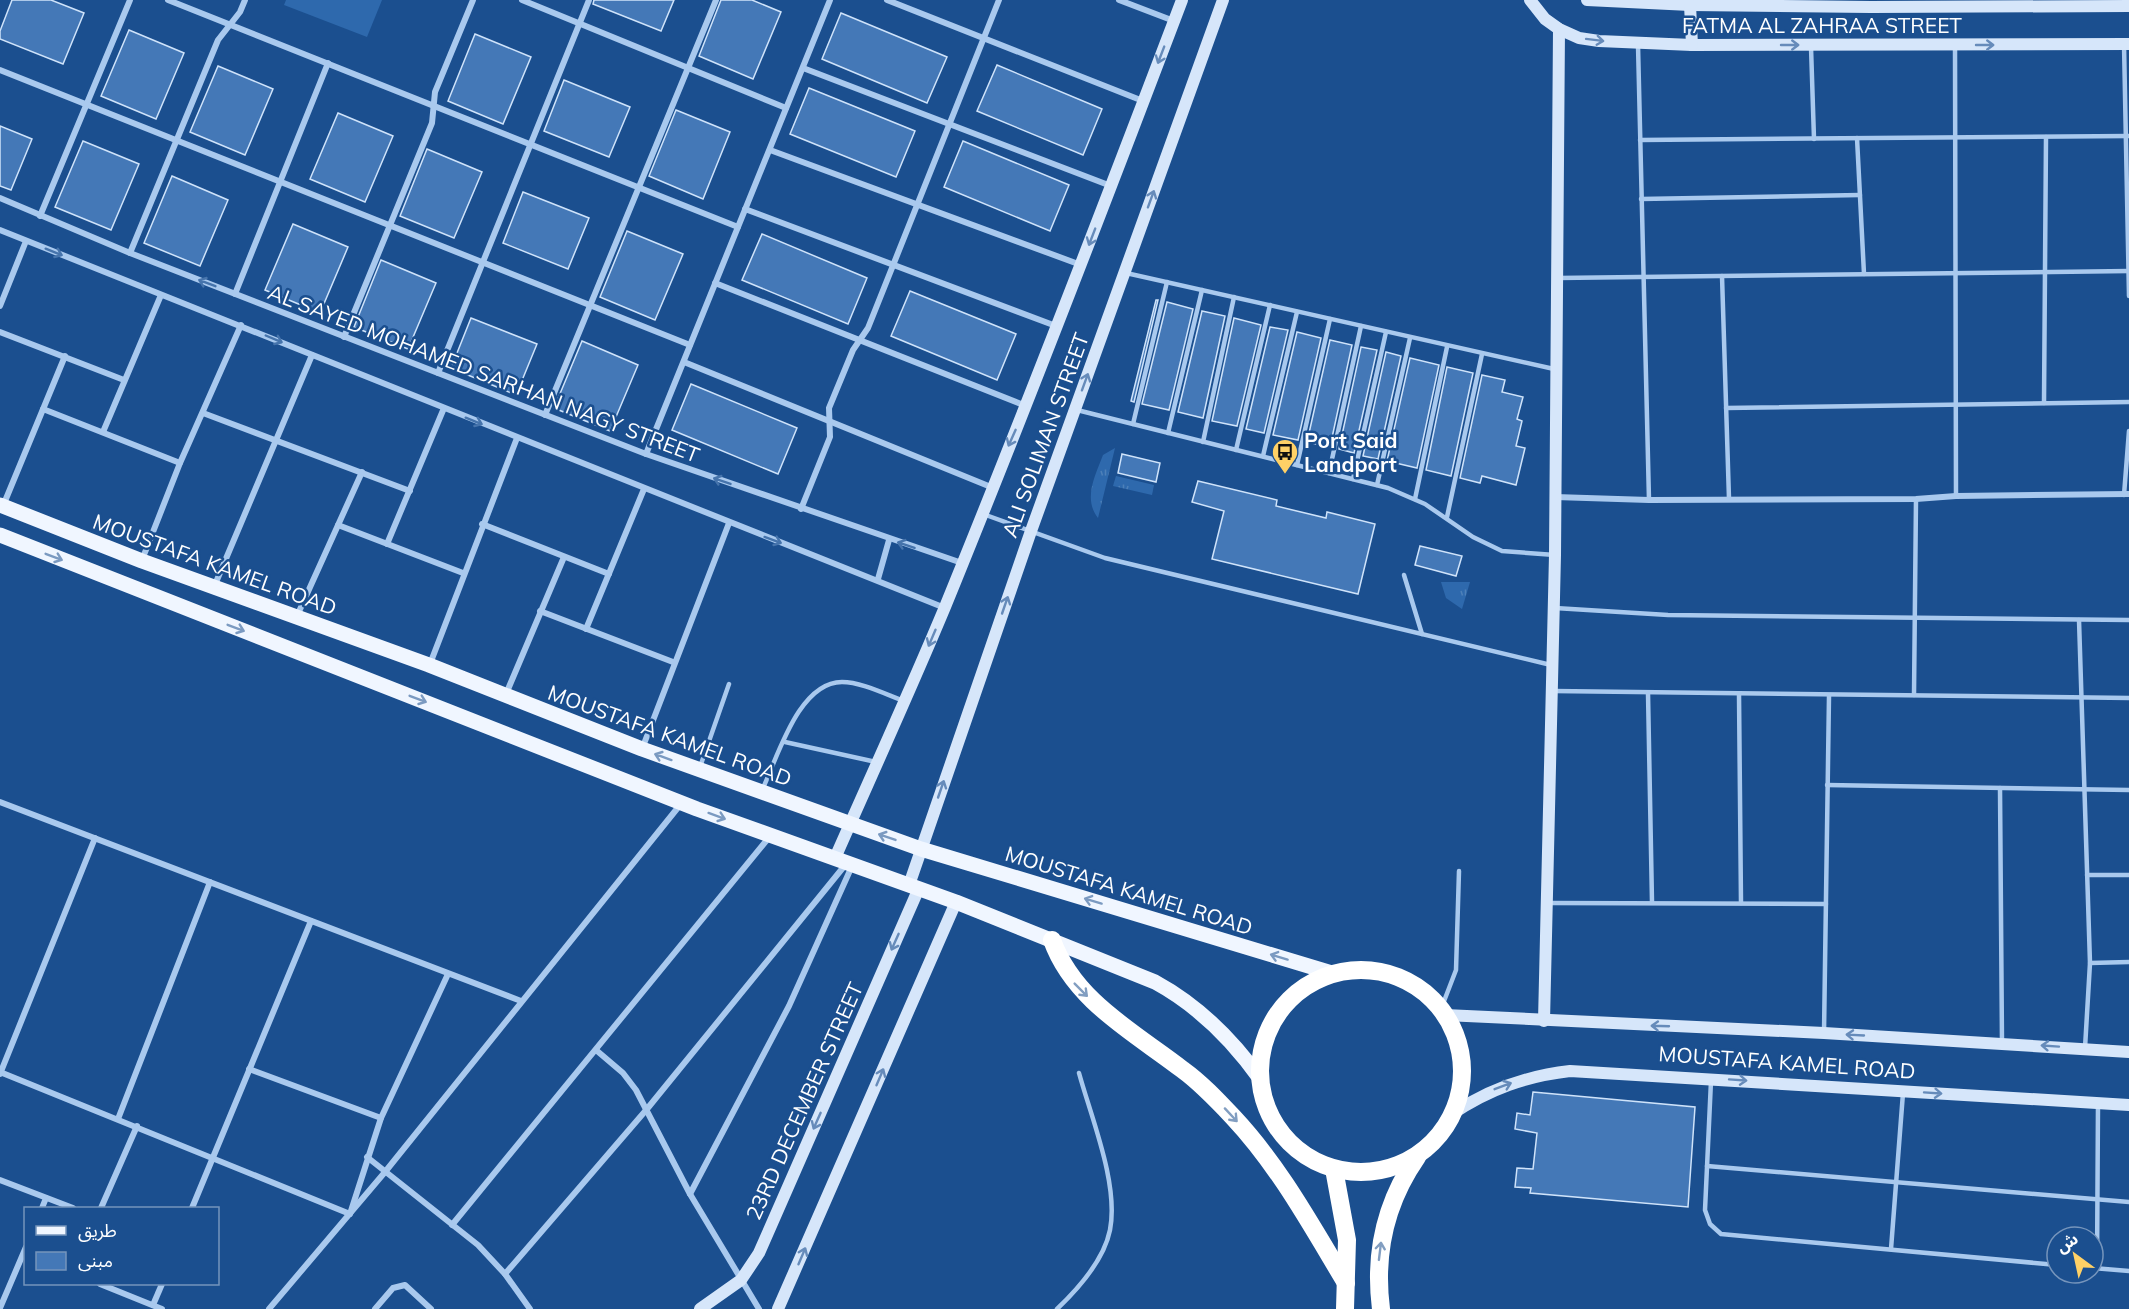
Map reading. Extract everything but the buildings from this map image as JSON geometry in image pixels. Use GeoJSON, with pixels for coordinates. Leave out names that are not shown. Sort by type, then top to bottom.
{"type":"FeatureCollection","features":[{"type":"Feature","properties":{"kind":"highway"},"geometry":{"type":"LineString","coordinates":[[1052,940],[1066,972],[1083,993],[1185,1071],[1249,1135],[1301,1207],[1346,1282]]}},
{"type":"Feature","properties":{"kind":"highway"},"geometry":{"type":"LineString","coordinates":[[1363,971],[1391,975],[1416,987],[1443,1012],[1454,1030],[1462,1064],[1458,1098],[1452,1114],[1438,1136],[1419,1154],[1403,1163],[1370,1172],[1334,1169],[1303,1154],[1278,1129],[1263,1098],[1260,1080],[1264,1046],[1279,1014],[1304,989],[1335,974],[1363,971]]}},
{"type":"Feature","properties":{"kind":"highway"},"geometry":{"type":"LineString","coordinates":[[1381,1309],[1379,1269],[1384,1228],[1397,1190],[1419,1154]]}},
{"type":"Feature","properties":{"kind":"highway"},"geometry":{"type":"LineString","coordinates":[[1334,1169],[1347,1240],[1345,1309]]}},
{"type":"Feature","properties":{"kind":"main road","name":"MOUSTAFA KAMEL ROAD"},"geometry":{"type":"LineString","coordinates":[[2,506],[142,561],[429,665],[642,749],[921,849],[1335,974]]}},
{"type":"Feature","properties":{"kind":"main road"},"geometry":{"type":"LineString","coordinates":[[0,535],[681,802],[914,886],[1155,982],[1180,995],[1231,1041],[1260,1080]]}},
{"type":"Feature","properties":{"kind":"street"},"geometry":{"type":"LineString","coordinates":[[40,216],[130,0]]}},
{"type":"Feature","properties":{"kind":"street"},"geometry":{"type":"LineString","coordinates":[[168,0],[738,227]]}},
{"type":"Feature","properties":{"kind":"street"},"geometry":{"type":"LineString","coordinates":[[130,253],[218,40],[240,12],[244,0]]}},
{"type":"Feature","properties":{"kind":"street"},"geometry":{"type":"LineString","coordinates":[[344,337],[432,123],[435,92],[473,0]]}},
{"type":"Feature","properties":{"kind":"street"},"geometry":{"type":"LineString","coordinates":[[522,0],[786,108]]}},
{"type":"Feature","properties":{"kind":"street"},"geometry":{"type":"LineString","coordinates":[[438,373],[589,0]]}},
{"type":"Feature","properties":{"kind":"street"},"geometry":{"type":"LineString","coordinates":[[545,415],[716,0]]}},
{"type":"Feature","properties":{"kind":"street"},"geometry":{"type":"LineString","coordinates":[[646,454],[830,0]]}},
{"type":"Feature","properties":{"kind":"street"},"geometry":{"type":"LineString","coordinates":[[887,0],[1143,101]]}},
{"type":"Feature","properties":{"kind":"street"},"geometry":{"type":"LineString","coordinates":[[801,509],[830,437],[829,408],[853,350],[868,328],[999,0]]}},
{"type":"Feature","properties":{"kind":"street"},"geometry":{"type":"LineString","coordinates":[[1119,0],[1174,21]]}},
{"type":"Feature","properties":{"kind":"street"},"geometry":{"type":"LineString","coordinates":[[690,1194],[789,1006],[845,862],[850,824],[945,608],[991,487],[1057,327],[1182,0]]}},
{"type":"Feature","properties":{"kind":"street","name":"ALI SOLIMAN STREET"},"geometry":{"type":"LineString","coordinates":[[914,886],[921,849],[1031,531],[1223,0]]}},
{"type":"Feature","properties":{"kind":"street","name":"FATMA AL ZAHRAA STREET"},"geometry":{"type":"LineString","coordinates":[[1530,0],[1545,19],[1559,30],[1578,38],[1692,45],[2126,44]]}},
{"type":"Feature","properties":{"kind":"street","name":"FATMA AL ZAHRAA STREET"},"geometry":{"type":"LineString","coordinates":[[1587,0],[1690,5],[2089,3],[2129,6]]}},
{"type":"Feature","properties":{"kind":"street"},"geometry":{"type":"LineString","coordinates":[[1690,5],[1692,45]]}},
{"type":"Feature","properties":{"kind":"street"},"geometry":{"type":"LineString","coordinates":[[1544,1021],[1555,555],[1555,278],[1559,30]]}},
{"type":"Feature","properties":{"kind":"street"},"geometry":{"type":"LineString","coordinates":[[235,294],[328,63]]}},
{"type":"Feature","properties":{"kind":"street"},"geometry":{"type":"LineString","coordinates":[[803,68],[1111,186]]}},
{"type":"Feature","properties":{"kind":"street"},"geometry":{"type":"LineString","coordinates":[[0,70],[690,345]]}},
{"type":"Feature","properties":{"kind":"street"},"geometry":{"type":"LineString","coordinates":[[770,150],[1081,265]]}},
{"type":"Feature","properties":{"kind":"street","name":"AL SAYED MOHAMED SARHAN NAGY STREET"},"geometry":{"type":"LineString","coordinates":[[0,198],[130,253],[646,454],[889,540],[962,563]]}},
{"type":"Feature","properties":{"kind":"street"},"geometry":{"type":"LineString","coordinates":[[745,209],[1057,327]]}},
{"type":"Feature","properties":{"kind":"street","name":"AL SAYED MOHAMED SARHAN NAGY STREET"},"geometry":{"type":"LineString","coordinates":[[0,230],[729,524],[878,579],[945,608]]}},
{"type":"Feature","properties":{"kind":"street"},"geometry":{"type":"LineString","coordinates":[[0,306],[26,241]]}},
{"type":"Feature","properties":{"kind":"street"},"geometry":{"type":"LineString","coordinates":[[716,283],[1026,406]]}},
{"type":"Feature","properties":{"kind":"street"},"geometry":{"type":"LineString","coordinates":[[103,432],[160,295]]}},
{"type":"Feature","properties":{"kind":"street"},"geometry":{"type":"LineString","coordinates":[[142,561],[180,463],[241,326]]}},
{"type":"Feature","properties":{"kind":"street"},"geometry":{"type":"LineString","coordinates":[[0,332],[124,380]]}},
{"type":"Feature","properties":{"kind":"street"},"geometry":{"type":"LineString","coordinates":[[214,587],[312,355]]}},
{"type":"Feature","properties":{"kind":"street"},"geometry":{"type":"LineString","coordinates":[[2,506],[65,356]]}},
{"type":"Feature","properties":{"kind":"street"},"geometry":{"type":"LineString","coordinates":[[684,362],[991,487]]}},
{"type":"Feature","properties":{"kind":"street"},"geometry":{"type":"LineString","coordinates":[[387,544],[444,408]]}},
{"type":"Feature","properties":{"kind":"street"},"geometry":{"type":"LineString","coordinates":[[43,409],[180,463]]}},
{"type":"Feature","properties":{"kind":"street"},"geometry":{"type":"LineString","coordinates":[[203,413],[410,491]]}},
{"type":"Feature","properties":{"kind":"street"},"geometry":{"type":"LineString","coordinates":[[429,665],[517,438]]}},
{"type":"Feature","properties":{"kind":"street"},"geometry":{"type":"LineString","coordinates":[[297,617],[362,472]]}},
{"type":"Feature","properties":{"kind":"street"},"geometry":{"type":"LineString","coordinates":[[586,629],[644,489]]}},
{"type":"Feature","properties":{"kind":"street"},"geometry":{"type":"LineString","coordinates":[[1555,497],[1649,500],[1916,500],[1956,496],[2127,494]]}},
{"type":"Feature","properties":{"kind":"street"},"geometry":{"type":"LineString","coordinates":[[482,524],[609,574]]}},
{"type":"Feature","properties":{"kind":"street"},"geometry":{"type":"LineString","coordinates":[[642,749],[729,524]]}},
{"type":"Feature","properties":{"kind":"street"},"geometry":{"type":"LineString","coordinates":[[338,525],[463,573]]}},
{"type":"Feature","properties":{"kind":"street"},"geometry":{"type":"LineString","coordinates":[[878,579],[889,540]]}},
{"type":"Feature","properties":{"kind":"street"},"geometry":{"type":"LineString","coordinates":[[505,696],[564,557]]}},
{"type":"Feature","properties":{"kind":"street"},"geometry":{"type":"LineString","coordinates":[[540,611],[674,662]]}},
{"type":"Feature","properties":{"kind":"street"},"geometry":{"type":"LineString","coordinates":[[0,802],[521,1001]]}},
{"type":"Feature","properties":{"kind":"street"},"geometry":{"type":"LineString","coordinates":[[269,1309],[385,1172],[681,802]]}},
{"type":"Feature","properties":{"kind":"street"},"geometry":{"type":"LineString","coordinates":[[452,1225],[771,835]]}},
{"type":"Feature","properties":{"kind":"street"},"geometry":{"type":"LineString","coordinates":[[95,838],[0,1073],[350,1214]]}},
{"type":"Feature","properties":{"kind":"street"},"geometry":{"type":"LineString","coordinates":[[505,1274],[647,1109],[845,862]]}},
{"type":"Feature","properties":{"kind":"street"},"geometry":{"type":"LineString","coordinates":[[118,1119],[210,882]]}},
{"type":"Feature","properties":{"kind":"street","name":"23RD DECEMBER STREET"},"geometry":{"type":"LineString","coordinates":[[700,1309],[741,1280],[759,1253],[914,886]]}},
{"type":"Feature","properties":{"kind":"street"},"geometry":{"type":"LineString","coordinates":[[778,1309],[956,902]]}},
{"type":"Feature","properties":{"kind":"street"},"geometry":{"type":"LineString","coordinates":[[193,1207],[311,921]]}},
{"type":"Feature","properties":{"kind":"street"},"geometry":{"type":"LineString","coordinates":[[350,1214],[381,1118],[448,974]]}},
{"type":"Feature","properties":{"kind":"street","name":"MOUSTAFA KAMEL ROAD"},"geometry":{"type":"LineString","coordinates":[[1443,1012],[1544,1021],[1824,1033],[2129,1052]]}},
{"type":"Feature","properties":{"kind":"street"},"geometry":{"type":"LineString","coordinates":[[596,1050],[623,1073],[647,1109],[690,1194],[759,1309]]}},
{"type":"Feature","properties":{"kind":"street"},"geometry":{"type":"LineString","coordinates":[[249,1068],[381,1118]]}},
{"type":"Feature","properties":{"kind":"street","name":"MOUSTAFA KAMEL ROAD"},"geometry":{"type":"LineString","coordinates":[[1452,1114],[1502,1086],[1547,1074],[1594,1071],[2129,1105]]}},
{"type":"Feature","properties":{"kind":"street"},"geometry":{"type":"LineString","coordinates":[[102,1207],[136,1126]]}},
{"type":"Feature","properties":{"kind":"street"},"geometry":{"type":"LineString","coordinates":[[367,1157],[478,1245],[505,1274],[529,1309]]}},
{"type":"Feature","properties":{"kind":"street"},"geometry":{"type":"LineString","coordinates":[[0,1180],[68,1207]]}},
{"type":"Feature","properties":{"kind":"street"},"geometry":{"type":"LineString","coordinates":[[43,1207],[46,1198]]}},
{"type":"Feature","properties":{"kind":"street"},"geometry":{"type":"LineString","coordinates":[[0,1308],[24,1253]]}},
{"type":"Feature","properties":{"kind":"street"},"geometry":{"type":"LineString","coordinates":[[375,1309],[393,1288],[405,1284],[431,1309]]}},
{"type":"Feature","properties":{"kind":"street"},"geometry":{"type":"LineString","coordinates":[[103,1285],[162,1309]]}},
{"type":"Feature","properties":{"kind":"street"},"geometry":{"type":"LineString","coordinates":[[153,1305],[162,1285]]}},
{"type":"Feature","properties":{"kind":"lane"},"geometry":{"type":"LineString","coordinates":[[1638,42],[1649,500]]}},
{"type":"Feature","properties":{"kind":"lane"},"geometry":{"type":"LineString","coordinates":[[2126,44],[2129,296]]}},
{"type":"Feature","properties":{"kind":"lane"},"geometry":{"type":"LineString","coordinates":[[1811,45],[1814,139]]}},
{"type":"Feature","properties":{"kind":"lane"},"geometry":{"type":"LineString","coordinates":[[1955,45],[1956,496]]}},
{"type":"Feature","properties":{"kind":"lane"},"geometry":{"type":"LineString","coordinates":[[1640,140],[2127,136]]}},
{"type":"Feature","properties":{"kind":"lane"},"geometry":{"type":"LineString","coordinates":[[2044,403],[2046,137]]}},
{"type":"Feature","properties":{"kind":"lane"},"geometry":{"type":"LineString","coordinates":[[1857,138],[1864,274]]}},
{"type":"Feature","properties":{"kind":"lane"},"geometry":{"type":"LineString","coordinates":[[1641,199],[1860,195]]}},
{"type":"Feature","properties":{"kind":"lane"},"geometry":{"type":"LineString","coordinates":[[1555,278],[2129,271]]}},
{"type":"Feature","properties":{"kind":"lane"},"geometry":{"type":"LineString","coordinates":[[1125,273],[1556,370]]}},
{"type":"Feature","properties":{"kind":"lane"},"geometry":{"type":"LineString","coordinates":[[1722,276],[1729,499]]}},
{"type":"Feature","properties":{"kind":"lane"},"geometry":{"type":"LineString","coordinates":[[1133,424],[1167,282]]}},
{"type":"Feature","properties":{"kind":"lane"},"geometry":{"type":"LineString","coordinates":[[1168,433],[1202,290]]}},
{"type":"Feature","properties":{"kind":"lane"},"geometry":{"type":"LineString","coordinates":[[1203,442],[1234,297]]}},
{"type":"Feature","properties":{"kind":"lane"},"geometry":{"type":"LineString","coordinates":[[1236,450],[1270,305]]}},
{"type":"Feature","properties":{"kind":"lane"},"geometry":{"type":"LineString","coordinates":[[1263,456],[1297,312]]}},
{"type":"Feature","properties":{"kind":"lane"},"geometry":{"type":"LineString","coordinates":[[1297,465],[1330,319]]}},
{"type":"Feature","properties":{"kind":"lane"},"geometry":{"type":"LineString","coordinates":[[1329,473],[1361,326]]}},
{"type":"Feature","properties":{"kind":"lane"},"geometry":{"type":"LineString","coordinates":[[1353,479],[1386,332]]}},
{"type":"Feature","properties":{"kind":"lane"},"geometry":{"type":"LineString","coordinates":[[1377,485],[1410,338]]}},
{"type":"Feature","properties":{"kind":"lane"},"geometry":{"type":"LineString","coordinates":[[1415,499],[1447,347]]}},
{"type":"Feature","properties":{"kind":"lane"},"geometry":{"type":"LineString","coordinates":[[1447,516],[1482,354]]}},
{"type":"Feature","properties":{"kind":"lane"},"geometry":{"type":"LineString","coordinates":[[1726,408],[2129,402]]}},
{"type":"Feature","properties":{"kind":"lane"},"geometry":{"type":"LineString","coordinates":[[1075,410],[1377,485],[1415,499],[1447,516],[1473,537],[1502,551],[1555,555]]}},
{"type":"Feature","properties":{"kind":"lane"},"geometry":{"type":"LineString","coordinates":[[2127,494],[2129,431]]}},
{"type":"Feature","properties":{"kind":"lane"},"geometry":{"type":"LineString","coordinates":[[1914,695],[1916,500]]}},
{"type":"Feature","properties":{"kind":"lane"},"geometry":{"type":"LineString","coordinates":[[981,513],[1105,558],[1551,665]]}},
{"type":"Feature","properties":{"kind":"lane"},"geometry":{"type":"LineString","coordinates":[[1404,575],[1422,634]]}},
{"type":"Feature","properties":{"kind":"lane"},"geometry":{"type":"LineString","coordinates":[[1553,608],[1668,615],[2129,620]]}},
{"type":"Feature","properties":{"kind":"lane"},"geometry":{"type":"LineString","coordinates":[[2079,620],[2090,963],[2085,1048]]}},
{"type":"Feature","properties":{"kind":"lane"},"geometry":{"type":"LineString","coordinates":[[762,791],[802,704],[816,691],[842,682],[905,701]]}},
{"type":"Feature","properties":{"kind":"lane"},"geometry":{"type":"LineString","coordinates":[[699,770],[729,684]]}},
{"type":"Feature","properties":{"kind":"lane"},"geometry":{"type":"LineString","coordinates":[[1551,691],[2129,698]]}},
{"type":"Feature","properties":{"kind":"lane"},"geometry":{"type":"LineString","coordinates":[[1648,693],[1652,902]]}},
{"type":"Feature","properties":{"kind":"lane"},"geometry":{"type":"LineString","coordinates":[[1739,694],[1741,903]]}},
{"type":"Feature","properties":{"kind":"lane"},"geometry":{"type":"LineString","coordinates":[[1824,1033],[1829,696]]}},
{"type":"Feature","properties":{"kind":"lane"},"geometry":{"type":"LineString","coordinates":[[785,742],[877,763]]}},
{"type":"Feature","properties":{"kind":"lane"},"geometry":{"type":"LineString","coordinates":[[1827,785],[2129,790]]}},
{"type":"Feature","properties":{"kind":"lane"},"geometry":{"type":"LineString","coordinates":[[2000,788],[2002,1043]]}},
{"type":"Feature","properties":{"kind":"lane"},"geometry":{"type":"LineString","coordinates":[[1443,1012],[1456,970],[1459,871]]}},
{"type":"Feature","properties":{"kind":"lane"},"geometry":{"type":"LineString","coordinates":[[2087,875],[2129,875]]}},
{"type":"Feature","properties":{"kind":"lane"},"geometry":{"type":"LineString","coordinates":[[1546,903],[1826,904]]}},
{"type":"Feature","properties":{"kind":"lane"},"geometry":{"type":"LineString","coordinates":[[2090,963],[2129,962]]}},
{"type":"Feature","properties":{"kind":"lane"},"geometry":{"type":"LineString","coordinates":[[1057,1309],[1071,1295],[1099,1258],[1110,1230],[1111,1200],[1105,1165],[1079,1072]]}},
{"type":"Feature","properties":{"kind":"lane"},"geometry":{"type":"LineString","coordinates":[[1711,1078],[1705,1210],[1710,1224],[1721,1234],[2045,1264]]}},
{"type":"Feature","properties":{"kind":"lane"},"geometry":{"type":"LineString","coordinates":[[1891,1249],[1894,1182],[1903,1091]]}},
{"type":"Feature","properties":{"kind":"lane"},"geometry":{"type":"LineString","coordinates":[[2096,1225],[2098,1103]]}},
{"type":"Feature","properties":{"kind":"lane"},"geometry":{"type":"LineString","coordinates":[[1707,1166],[2129,1202]]}},
{"type":"Feature","properties":{"kind":"lane"},"geometry":{"type":"LineString","coordinates":[[2105,1269],[2129,1271]]}},
{"type":"Feature","properties":{"kind":"green space"},"geometry":{"type":"Polygon","coordinates":[[[286,0],[382,0],[367,37],[284,5],[286,0]]]}},
{"type":"Feature","properties":{"kind":"green space"},"geometry":{"type":"Polygon","coordinates":[[[1115,448],[1098,518],[1091,503],[1092,487],[1103,455],[1115,448]]]}},
{"type":"Feature","properties":{"kind":"green space"},"geometry":{"type":"Polygon","coordinates":[[[1116,476],[1154,485],[1152,495],[1113,486],[1116,476]]]}},
{"type":"Feature","properties":{"kind":"green space"},"geometry":{"type":"Polygon","coordinates":[[[1441,582],[1470,582],[1462,609],[1446,598],[1441,582]]]}},
{"type":"Feature","properties":{"kind":"place","name":"Port Said Landport"},"geometry":{"type":"Point","coordinates":[1285,475]}}]}
